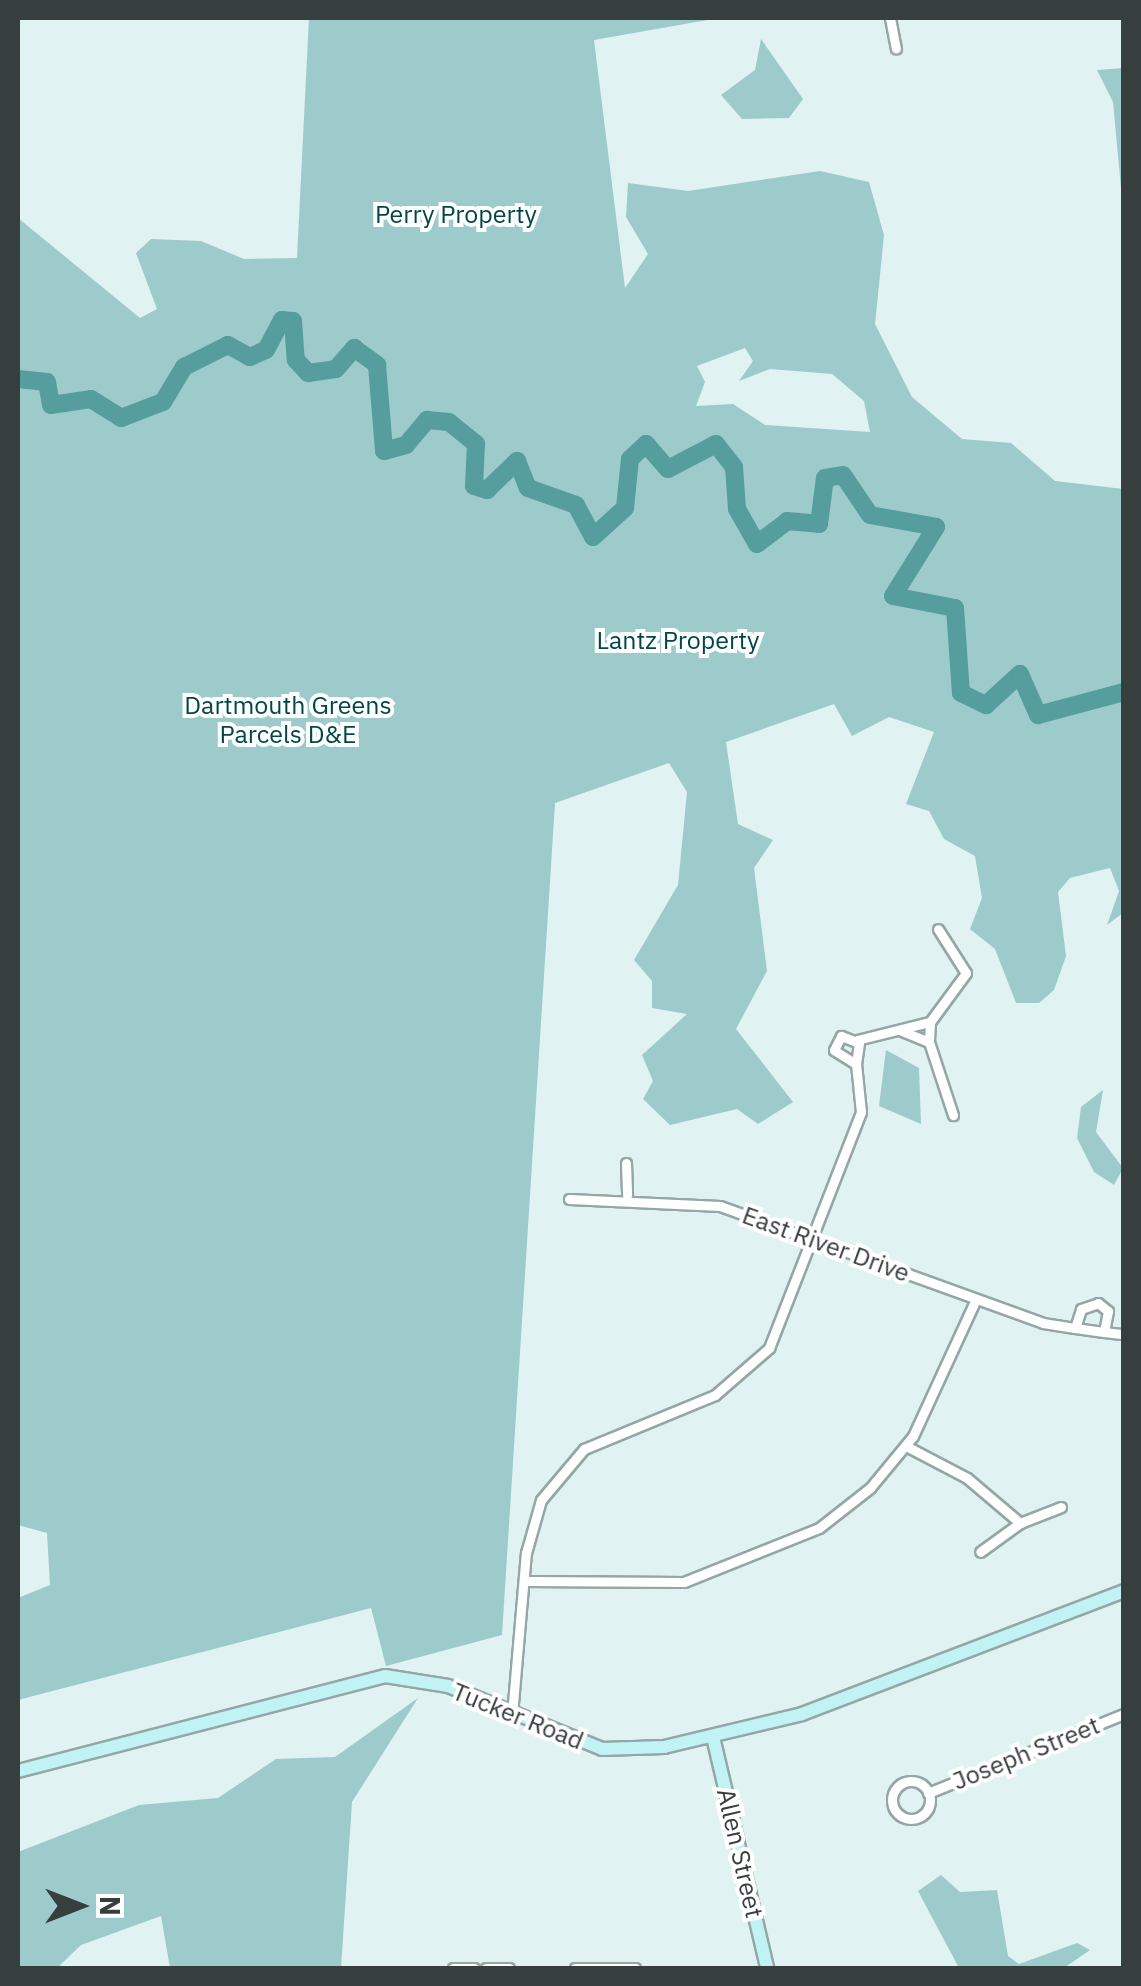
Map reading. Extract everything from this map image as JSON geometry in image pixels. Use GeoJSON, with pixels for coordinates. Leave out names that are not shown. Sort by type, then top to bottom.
{"type":"FeatureCollection","features":[{"type":"Feature","properties":{"kind":"main road","name":"Tucker Road"},"geometry":{"type":"LineString","coordinates":[[18,1770],[375,1677],[428,1680],[612,1751],[713,1737],[820,1708],[1124,1591]]}},
{"type":"Feature","properties":{"kind":"main road","name":"Allen Street"},"geometry":{"type":"LineString","coordinates":[[713,1737],[766,1968]]}},
{"type":"Feature","properties":{"kind":"street"},"geometry":{"type":"LineString","coordinates":[[890,18],[896,48]]}},
{"type":"Feature","properties":{"kind":"street"},"geometry":{"type":"LineString","coordinates":[[938,929],[966,973],[930,1022],[929,1042],[953,1115]]}},
{"type":"Feature","properties":{"kind":"street"},"geometry":{"type":"LineString","coordinates":[[856,1064],[834,1048],[841,1036],[857,1040],[930,1022]]}},
{"type":"Feature","properties":{"kind":"street"},"geometry":{"type":"LineString","coordinates":[[900,1030],[929,1042]]}},
{"type":"Feature","properties":{"kind":"street"},"geometry":{"type":"LineString","coordinates":[[512,1715],[533,1520],[560,1472],[598,1440],[701,1402],[750,1370],[783,1325],[817,1242],[861,1112],[857,1040]]}},
{"type":"Feature","properties":{"kind":"street"},"geometry":{"type":"LineString","coordinates":[[626,1164],[627,1195]]}},
{"type":"Feature","properties":{"kind":"street","name":"East River Drive"},"geometry":{"type":"LineString","coordinates":[[569,1199],[627,1195],[720,1206],[975,1300],[1075,1328],[1121,1334]]}},
{"type":"Feature","properties":{"kind":"street"},"geometry":{"type":"LineString","coordinates":[[524,1581],[650,1586],[722,1574],[831,1520],[906,1446],[975,1300]]}},
{"type":"Feature","properties":{"kind":"street"},"geometry":{"type":"LineString","coordinates":[[1075,1328],[1083,1307],[1098,1302],[1108,1311],[1104,1332]]}},
{"type":"Feature","properties":{"kind":"street"},"geometry":{"type":"LineString","coordinates":[[906,1446],[967,1478],[1020,1523]]}},
{"type":"Feature","properties":{"kind":"street"},"geometry":{"type":"LineString","coordinates":[[980,1552],[1020,1523],[1061,1507]]}},
{"type":"Feature","properties":{"kind":"street","name":"Joseph Street"},"geometry":{"type":"LineString","coordinates":[[928,1793],[919,1818],[894,1808],[904,1783],[928,1793],[1124,1714]]}},
{"type":"Feature","properties":{"kind":"street"},"geometry":{"type":"LineString","coordinates":[[453,1968],[474,1968]]}},
{"type":"Feature","properties":{"kind":"street"},"geometry":{"type":"LineString","coordinates":[[486,1968],[509,1968]]}},
{"type":"Feature","properties":{"kind":"street"},"geometry":{"type":"LineString","coordinates":[[575,1968],[635,1968]]}},
{"type":"Feature","properties":{"kind":"green space"},"geometry":{"type":"Polygon","coordinates":[[[309,18],[719,18],[594,40],[625,288],[648,254],[626,217],[628,183],[688,191],[820,171],[869,182],[884,235],[875,324],[912,397],[962,439],[1011,443],[1055,481],[1123,489],[1123,913],[1107,925],[1119,891],[1110,868],[1070,878],[1058,892],[1066,956],[1054,990],[1039,1003],[1016,1003],[995,949],[970,929],[982,898],[975,856],[944,839],[929,811],[906,804],[934,732],[889,717],[852,736],[834,704],[726,742],[738,824],[773,840],[754,868],[767,971],[736,1029],[793,1102],[758,1124],[737,1109],[670,1125],[643,1099],[653,1081],[642,1055],[687,1014],[652,1008],[652,981],[634,960],[678,885],[687,792],[669,763],[555,803],[502,1635],[386,1666],[371,1608],[18,1700],[18,1598],[50,1585],[47,1533],[18,1525],[18,218],[140,318],[157,309],[136,253],[151,239],[201,241],[244,259],[297,258],[309,18]],[[745,348],[697,366],[705,382],[696,406],[733,404],[765,425],[870,432],[864,401],[832,374],[770,369],[739,381],[753,361],[745,348]]]}},
{"type":"Feature","properties":{"kind":"green space"},"geometry":{"type":"Polygon","coordinates":[[[761,39],[803,99],[789,118],[742,119],[721,95],[755,70],[761,39]]]}},
{"type":"Feature","properties":{"kind":"green space"},"geometry":{"type":"Polygon","coordinates":[[[1124,68],[1123,209],[1113,102],[1097,70],[1124,68]]]}},
{"type":"Feature","properties":{"kind":"green space"},"geometry":{"type":"Polygon","coordinates":[[[886,1050],[919,1068],[921,1124],[879,1106],[886,1050]]]}},
{"type":"Feature","properties":{"kind":"green space"},"geometry":{"type":"Polygon","coordinates":[[[1103,1090],[1096,1132],[1123,1168],[1114,1185],[1094,1172],[1077,1138],[1081,1107],[1103,1090]]]}},
{"type":"Feature","properties":{"kind":"green space"},"geometry":{"type":"Polygon","coordinates":[[[418,1698],[352,1802],[341,1968],[170,1968],[161,1916],[81,1945],[57,1968],[18,1968],[18,1852],[139,1805],[218,1798],[276,1759],[335,1757],[418,1698]]]}},
{"type":"Feature","properties":{"kind":"green space"},"geometry":{"type":"Polygon","coordinates":[[[941,1875],[960,1892],[997,1890],[1008,1956],[1019,1964],[1077,1943],[1090,1950],[1064,1968],[959,1968],[918,1891],[941,1875]]]}},
{"type":"Feature","properties":{"kind":"waterway"},"geometry":{"type":"LineString","coordinates":[[18,379],[47,382],[51,405],[91,399],[121,418],[163,402],[184,367],[228,345],[250,357],[266,350],[282,320],[293,321],[296,360],[308,373],[336,369],[354,348],[377,365],[384,451],[406,445],[427,420],[449,422],[476,444],[474,486],[487,490],[517,461],[528,488],[576,505],[593,537],[625,508],[630,459],[646,444],[668,469],[716,444],[734,467],[737,509],[757,544],[787,521],[819,524],[825,478],[843,475],[870,515],[936,527],[893,596],[955,608],[961,693],[986,705],[1020,674],[1038,715],[1124,692]]}},
{"type":"Feature","properties":{"kind":"park label","name":"Perry Property"},"geometry":{"type":"Point","coordinates":[456,214]}},
{"type":"Feature","properties":{"kind":"park label","name":"Lantz Property"},"geometry":{"type":"Point","coordinates":[678,640]}},
{"type":"Feature","properties":{"kind":"park label","name":"Dartmouth Greens Parcels D&E"},"geometry":{"type":"Point","coordinates":[288,720]}}]}
